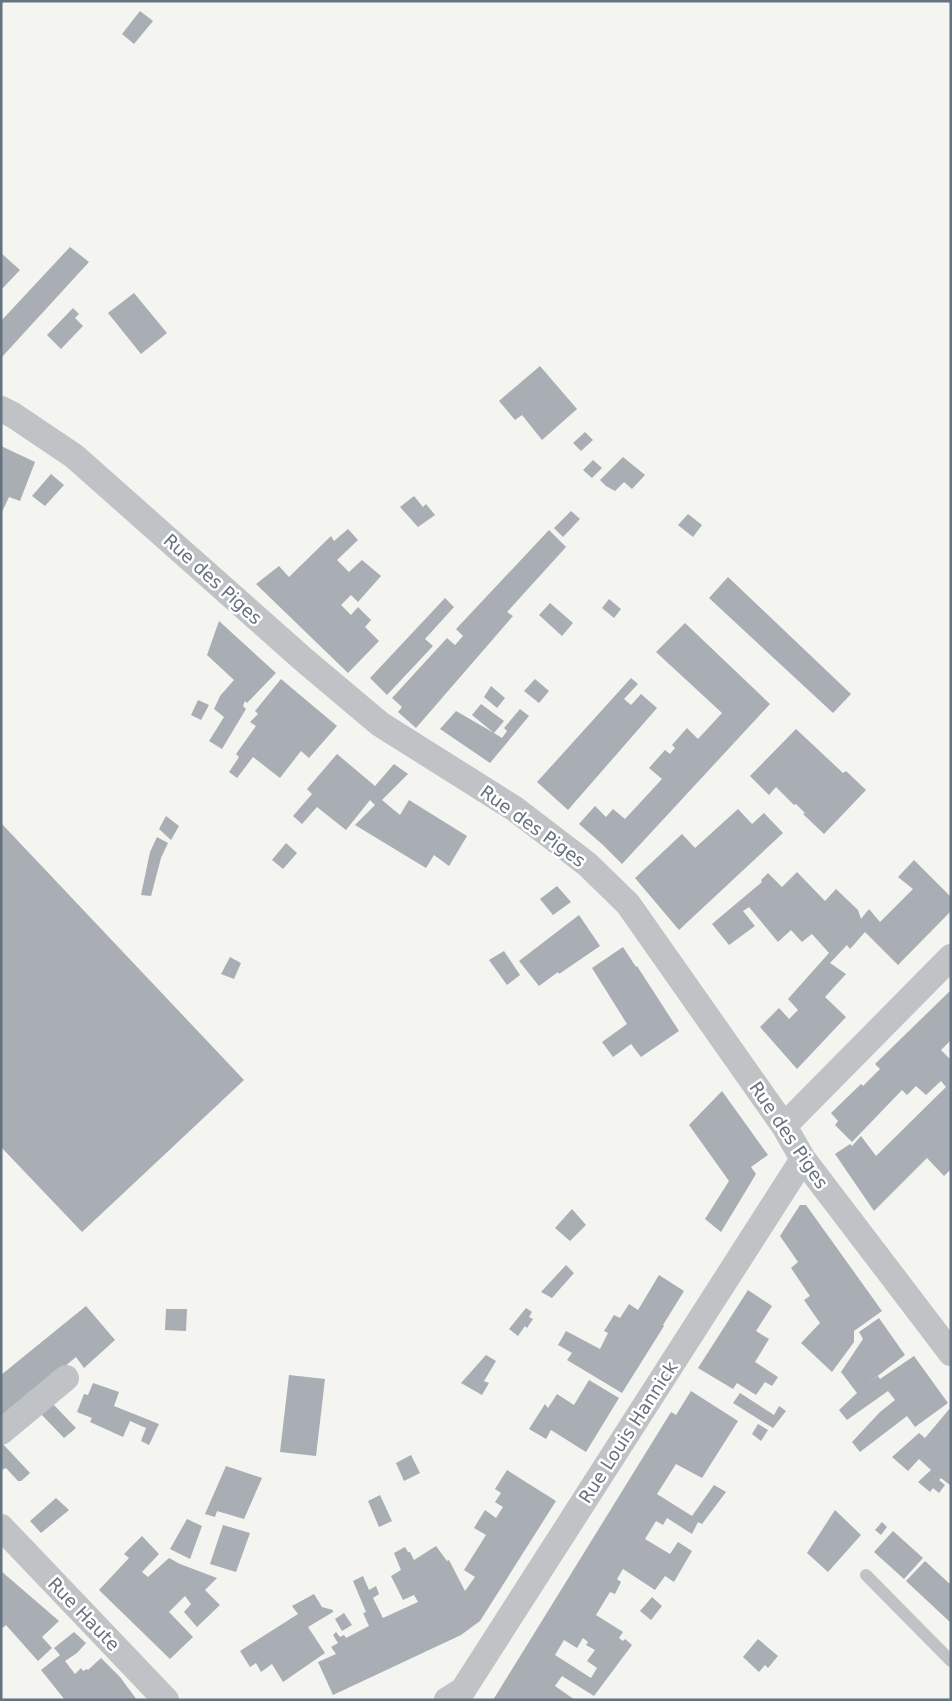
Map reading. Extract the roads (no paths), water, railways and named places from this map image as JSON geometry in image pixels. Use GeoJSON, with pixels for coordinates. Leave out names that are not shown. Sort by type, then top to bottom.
{"type":"FeatureCollection","features":[{"type":"Feature","properties":{"kind":"street","name":"Rue des Piges"},"geometry":{"type":"LineString","coordinates":[[1,410],[13,415],[74,456],[304,660],[380,724],[515,809],[587,864],[628,904],[784,1126],[803,1159],[951,1354]]}},
{"type":"Feature","properties":{"kind":"street"},"geometry":{"type":"LineString","coordinates":[[784,1126],[951,957]]}},
{"type":"Feature","properties":{"kind":"street","name":"Rue Louis Hannick"},"geometry":{"type":"LineString","coordinates":[[447,1700],[463,1690],[803,1159]]}},
{"type":"Feature","properties":{"kind":"street"},"geometry":{"type":"LineString","coordinates":[[1,1432],[66,1378]]}},
{"type":"Feature","properties":{"kind":"street","name":"Rue Haute"},"geometry":{"type":"LineString","coordinates":[[1,1527],[166,1700]]}},
{"type":"Feature","properties":{"kind":"lane"},"geometry":{"type":"LineString","coordinates":[[866,1575],[951,1661]]}}]}
